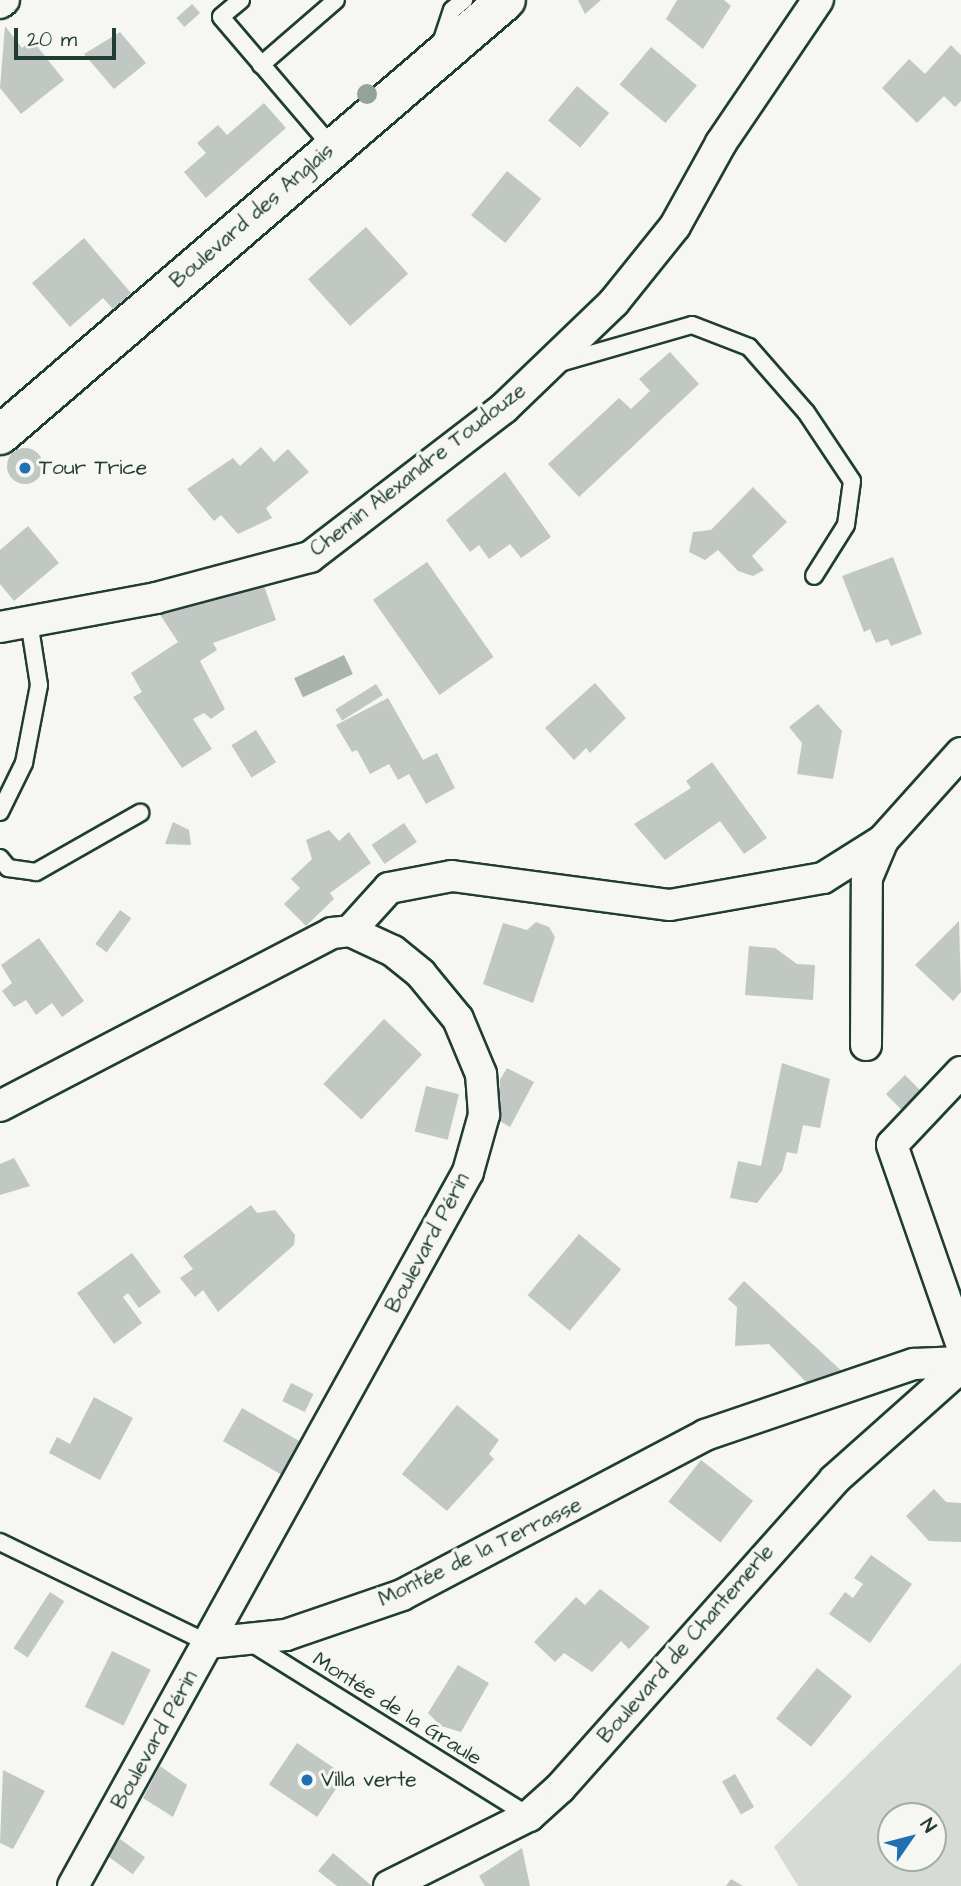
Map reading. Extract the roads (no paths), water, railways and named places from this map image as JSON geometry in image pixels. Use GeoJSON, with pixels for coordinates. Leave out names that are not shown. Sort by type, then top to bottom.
{"type":"FeatureCollection","features":[{"type":"Feature","properties":{"kind":"street","name":"Boulevard des Anglais"},"geometry":{"type":"LineString","coordinates":[[0,435],[506,0]]}},
{"type":"Feature","properties":{"kind":"street","name":"Chemin Alexandre Toudouze"},"geometry":{"type":"LineString","coordinates":[[0,627],[156,598],[310,557],[504,408],[614,302],[675,226],[721,143],[818,0]]}},
{"type":"Feature","properties":{"kind":"street"},"geometry":{"type":"LineString","coordinates":[[0,1106],[332,933],[350,931],[389,888],[452,876],[670,905],[823,877],[883,840],[961,753]]}},
{"type":"Feature","properties":{"kind":"street"},"geometry":{"type":"LineString","coordinates":[[866,1045],[867,878],[883,840]]}},
{"type":"Feature","properties":{"kind":"street","name":"Boulevard Périn"},"geometry":{"type":"LineString","coordinates":[[73,1886],[468,1172],[484,1115],[481,1074],[458,1019],[393,951],[350,931]]}},
{"type":"Feature","properties":{"kind":"street"},"geometry":{"type":"LineString","coordinates":[[961,1072],[892,1144],[961,1343]]}},
{"type":"Feature","properties":{"kind":"street","name":"Montée de la Terrasse"},"geometry":{"type":"LineString","coordinates":[[208,1643],[286,1635],[402,1595],[705,1435],[914,1364],[961,1362]]}},
{"type":"Feature","properties":{"kind":"street","name":"Boulevard de Chantemerle"},"geometry":{"type":"LineString","coordinates":[[389,1886],[529,1816],[834,1480],[961,1367]]}},
{"type":"Feature","properties":{"kind":"lane"},"geometry":{"type":"LineString","coordinates":[[241,0],[221,17],[332,147]]}},
{"type":"Feature","properties":{"kind":"lane"},"geometry":{"type":"LineString","coordinates":[[261,65],[336,0]]}},
{"type":"Feature","properties":{"kind":"lane"},"geometry":{"type":"LineString","coordinates":[[437,58],[443,29],[464,0]]}},
{"type":"Feature","properties":{"kind":"lane"},"geometry":{"type":"LineString","coordinates":[[547,367],[692,324],[749,347],[806,412],[852,481],[846,525],[814,576]]}},
{"type":"Feature","properties":{"kind":"lane"},"geometry":{"type":"LineString","coordinates":[[0,812],[24,763],[39,685],[29,621]]}},
{"type":"Feature","properties":{"kind":"lane"},"geometry":{"type":"LineString","coordinates":[[0,858],[8,868],[36,872],[140,813]]}},
{"type":"Feature","properties":{"kind":"lane"},"geometry":{"type":"LineString","coordinates":[[0,1542],[208,1643]]}},
{"type":"Feature","properties":{"kind":"lane","name":"Montée de la Graule"},"geometry":{"type":"LineString","coordinates":[[243,1638],[529,1816]]}},
{"type":"Feature","properties":{"kind":"place","name":"Tour Trice"},"geometry":{"type":"Point","coordinates":[25,468]}},
{"type":"Feature","properties":{"kind":"place","name":"Villa verte"},"geometry":{"type":"Point","coordinates":[307,1780]}}]}
